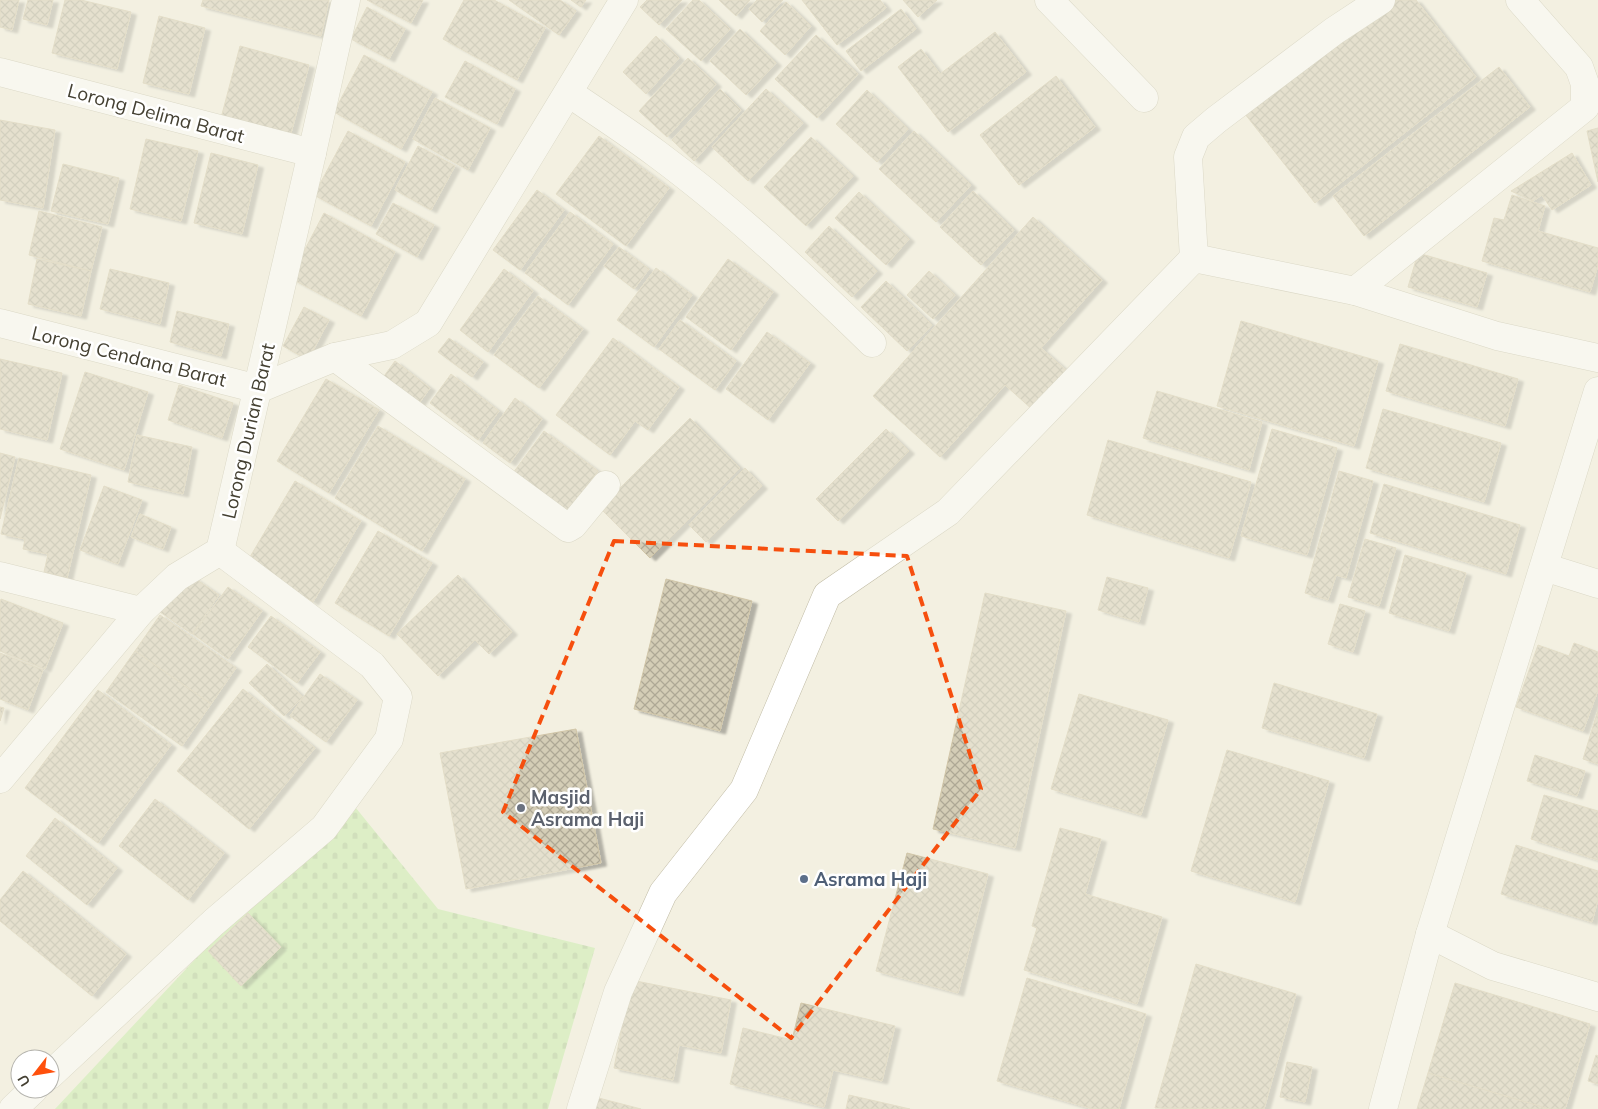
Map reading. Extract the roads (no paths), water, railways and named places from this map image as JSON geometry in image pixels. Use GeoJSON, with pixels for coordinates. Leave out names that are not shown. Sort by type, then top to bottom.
{"type":"FeatureCollection","features":[{"type":"Feature","properties":{"kind":"street","name":"Lorong Durian Barat"},"geometry":{"type":"LineString","coordinates":[[220,551],[346,0]]}},
{"type":"Feature","properties":{"kind":"street"},"geometry":{"type":"LineString","coordinates":[[258,389],[335,357],[392,345],[428,323],[624,0]]}},
{"type":"Feature","properties":{"kind":"street"},"geometry":{"type":"LineString","coordinates":[[582,1109],[618,992],[662,893],[744,790],[827,595],[948,512],[1194,258],[1188,157],[1196,138],[1216,120],[1334,31],[1381,0]]}},
{"type":"Feature","properties":{"kind":"street"},"geometry":{"type":"LineString","coordinates":[[1355,291],[1585,107],[1585,84],[1579,67],[1520,0]]}},
{"type":"Feature","properties":{"kind":"street"},"geometry":{"type":"LineString","coordinates":[[1055,2],[1144,98]]}},
{"type":"Feature","properties":{"kind":"street","name":"Lorong Delima Barat"},"geometry":{"type":"LineString","coordinates":[[0,72],[312,153]]}},
{"type":"Feature","properties":{"kind":"street"},"geometry":{"type":"LineString","coordinates":[[569,93],[657,153],[742,222],[797,270],[872,343]]}},
{"type":"Feature","properties":{"kind":"street"},"geometry":{"type":"LineString","coordinates":[[1194,258],[1355,291],[1497,336],[1598,358]]}},
{"type":"Feature","properties":{"kind":"street","name":"Lorong Cendana Barat"},"geometry":{"type":"LineString","coordinates":[[0,323],[258,389]]}},
{"type":"Feature","properties":{"kind":"street"},"geometry":{"type":"LineString","coordinates":[[335,357],[568,528],[574,525],[606,485]]}},
{"type":"Feature","properties":{"kind":"street"},"geometry":{"type":"LineString","coordinates":[[1383,1109],[1430,934],[1598,391]]}},
{"type":"Feature","properties":{"kind":"street"},"geometry":{"type":"LineString","coordinates":[[0,779],[141,611],[177,577],[220,551],[372,665],[398,697],[389,739],[324,828],[214,922],[60,1066]]}},
{"type":"Feature","properties":{"kind":"street"},"geometry":{"type":"LineString","coordinates":[[1544,567],[1598,584]]}},
{"type":"Feature","properties":{"kind":"street"},"geometry":{"type":"LineString","coordinates":[[0,576],[141,611]]}},
{"type":"Feature","properties":{"kind":"street"},"geometry":{"type":"LineString","coordinates":[[1430,934],[1494,966],[1598,996]]}},
{"type":"Feature","properties":{"kind":"street"},"geometry":{"type":"LineString","coordinates":[[13,1109],[24,1099]]}},
{"type":"Feature","properties":{"kind":"place","name":"Masjid Asrama Haji"},"geometry":{"type":"Point","coordinates":[521,808]}},
{"type":"Feature","properties":{"kind":"place","name":"Asrama Haji"},"geometry":{"type":"Point","coordinates":[804,879]}}]}
